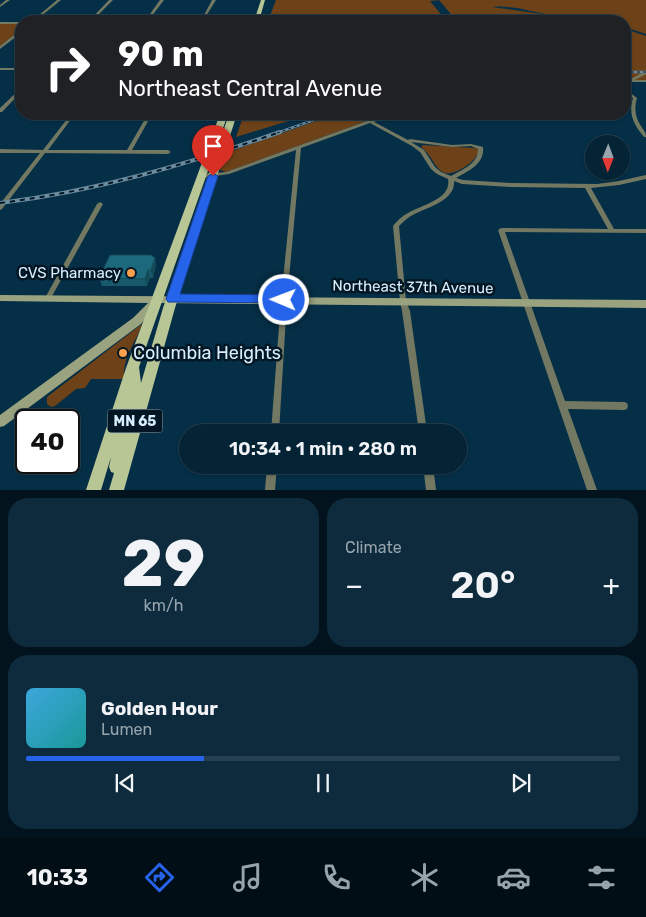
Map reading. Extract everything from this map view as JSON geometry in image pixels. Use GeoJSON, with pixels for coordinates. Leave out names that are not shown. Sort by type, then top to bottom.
{"type":"FeatureCollection","features":[{"type":"Feature","properties":{"kind":"main road"},"geometry":{"type":"LineString","coordinates":[[258,15],[263,0]]}},
{"type":"Feature","properties":{"kind":"main road"},"geometry":{"type":"LineString","coordinates":[[264,15],[268,0]]}},
{"type":"Feature","properties":{"kind":"main road","name":"MN 65"},"geometry":{"type":"LineString","coordinates":[[94,490],[132,368],[222,120]]}},
{"type":"Feature","properties":{"kind":"main road","name":"MN 65"},"geometry":{"type":"LineString","coordinates":[[117,486],[172,299],[231,120]]}},
{"type":"Feature","properties":{"kind":"main road"},"geometry":{"type":"LineString","coordinates":[[132,368],[136,377],[129,413],[134,426]]}},
{"type":"Feature","properties":{"kind":"main road"},"geometry":{"type":"LineString","coordinates":[[116,421],[124,427],[117,461],[117,486]]}},
{"type":"Feature","properties":{"kind":"street"},"geometry":{"type":"LineString","coordinates":[[0,6],[8,0]]}},
{"type":"Feature","properties":{"kind":"street"},"geometry":{"type":"LineString","coordinates":[[40,15],[59,0]]}},
{"type":"Feature","properties":{"kind":"street"},"geometry":{"type":"LineString","coordinates":[[96,15],[111,0]]}},
{"type":"Feature","properties":{"kind":"street"},"geometry":{"type":"LineString","coordinates":[[151,15],[162,0]]}},
{"type":"Feature","properties":{"kind":"street"},"geometry":{"type":"LineString","coordinates":[[205,15],[214,0]]}},
{"type":"Feature","properties":{"kind":"street"},"geometry":{"type":"LineString","coordinates":[[0,23],[15,23]]}},
{"type":"Feature","properties":{"kind":"street"},"geometry":{"type":"LineString","coordinates":[[0,48],[15,36]]}},
{"type":"Feature","properties":{"kind":"street"},"geometry":{"type":"LineString","coordinates":[[0,68],[15,69]]}},
{"type":"Feature","properties":{"kind":"street"},"geometry":{"type":"LineString","coordinates":[[631,80],[646,72]]}},
{"type":"Feature","properties":{"kind":"street"},"geometry":{"type":"LineString","coordinates":[[631,82],[646,81]]}},
{"type":"Feature","properties":{"kind":"street"},"geometry":{"type":"LineString","coordinates":[[631,95],[635,98],[632,114],[635,122],[646,136]]}},
{"type":"Feature","properties":{"kind":"street"},"geometry":{"type":"LineString","coordinates":[[0,111],[15,96]]}},
{"type":"Feature","properties":{"kind":"street"},"geometry":{"type":"LineString","coordinates":[[0,208],[68,120]]}},
{"type":"Feature","properties":{"kind":"street"},"geometry":{"type":"LineString","coordinates":[[129,152],[147,120]]}},
{"type":"Feature","properties":{"kind":"street"},"geometry":{"type":"LineString","coordinates":[[202,176],[227,173],[372,120]]}},
{"type":"Feature","properties":{"kind":"street"},"geometry":{"type":"LineString","coordinates":[[369,121],[422,151],[433,168],[462,182],[587,186],[609,185],[646,177]]}},
{"type":"Feature","properties":{"kind":"street"},"geometry":{"type":"LineString","coordinates":[[405,140],[452,146],[471,145],[481,148],[482,155],[478,161],[451,178]]}},
{"type":"Feature","properties":{"kind":"street"},"geometry":{"type":"LineString","coordinates":[[276,424],[284,300],[299,148]]}},
{"type":"Feature","properties":{"kind":"street"},"geometry":{"type":"LineString","coordinates":[[0,151],[168,152]]}},
{"type":"Feature","properties":{"kind":"street"},"geometry":{"type":"LineString","coordinates":[[422,424],[406,311],[403,302],[396,226],[407,215],[443,198],[449,193],[452,184],[451,178]]}},
{"type":"Feature","properties":{"kind":"street"},"geometry":{"type":"LineString","coordinates":[[587,186],[612,230]]}},
{"type":"Feature","properties":{"kind":"street"},"geometry":{"type":"LineString","coordinates":[[48,298],[100,204]]}},
{"type":"Feature","properties":{"kind":"street"},"geometry":{"type":"LineString","coordinates":[[592,490],[501,230],[646,231]]}},
{"type":"Feature","properties":{"kind":"street","name":"Northeast 37th Avenue"},"geometry":{"type":"LineString","coordinates":[[0,298],[646,304]]}},
{"type":"Feature","properties":{"kind":"street"},"geometry":{"type":"LineString","coordinates":[[0,422],[137,321],[157,299]]}},
{"type":"Feature","properties":{"kind":"street"},"geometry":{"type":"LineString","coordinates":[[562,405],[624,406]]}},
{"type":"Feature","properties":{"kind":"street"},"geometry":{"type":"LineString","coordinates":[[270,490],[271,474]]}},
{"type":"Feature","properties":{"kind":"street"},"geometry":{"type":"LineString","coordinates":[[429,474],[431,490]]}},
{"type":"Feature","properties":{"kind":"shaded area"},"geometry":{"type":"Polygon","coordinates":[[[276,0],[439,0],[430,1],[442,15],[270,15],[276,0]]]}},
{"type":"Feature","properties":{"kind":"shaded area"},"geometry":{"type":"Polygon","coordinates":[[[439,0],[646,0],[646,34],[631,29],[631,15],[550,15],[451,15],[439,0]],[[492,7],[550,15],[514,8],[492,7]]]}},
{"type":"Feature","properties":{"kind":"shaded area"},"geometry":{"type":"Polygon","coordinates":[[[0,24],[15,24],[15,34],[0,46],[0,24]]]}},
{"type":"Feature","properties":{"kind":"shaded area"},"geometry":{"type":"Polygon","coordinates":[[[631,31],[646,36],[646,80],[631,81],[631,31]]]}},
{"type":"Feature","properties":{"kind":"shaded area"},"geometry":{"type":"Polygon","coordinates":[[[242,120],[291,120],[236,137],[242,120]]]}},
{"type":"Feature","properties":{"kind":"shaded area"},"geometry":{"type":"Polygon","coordinates":[[[319,120],[369,120],[226,172],[218,169],[223,154],[319,120]]]}},
{"type":"Feature","properties":{"kind":"shaded area"},"geometry":{"type":"Polygon","coordinates":[[[423,145],[475,148],[479,150],[475,158],[463,168],[447,173],[442,172],[438,168],[427,152],[421,147],[423,145]]]}},
{"type":"Feature","properties":{"kind":"shaded area"},"geometry":{"type":"Polygon","coordinates":[[[142,324],[125,363],[124,379],[91,379],[85,388],[76,389],[55,406],[51,407],[47,404],[47,397],[142,324]]]}},
{"type":"Feature","properties":{"kind":"building","name":"CVS Pharmacy"},"geometry":{"type":"Polygon","coordinates":[[[110,255],[151,255],[155,258],[151,270],[148,270],[145,279],[99,278],[110,255]]]}},
{"type":"Feature","properties":{"kind":"railway"},"geometry":{"type":"LineString","coordinates":[[631,72],[646,72]]}},
{"type":"Feature","properties":{"kind":"railway"},"geometry":{"type":"LineString","coordinates":[[277,133],[314,120]]}},
{"type":"Feature","properties":{"kind":"railway"},"geometry":{"type":"LineString","coordinates":[[0,203],[107,184],[211,155],[277,133]]}},
{"type":"Feature","properties":{"kind":"place","name":"CVS Pharmacy"},"geometry":{"type":"Point","coordinates":[131,273]}},
{"type":"Feature","properties":{"kind":"place","name":"Columbia Heights"},"geometry":{"type":"Point","coordinates":[123,353]}},
{"type":"Feature","properties":{"kind":"route"},"geometry":{"type":"LineString","coordinates":[[213,176],[172,299],[284,300]]}}]}
